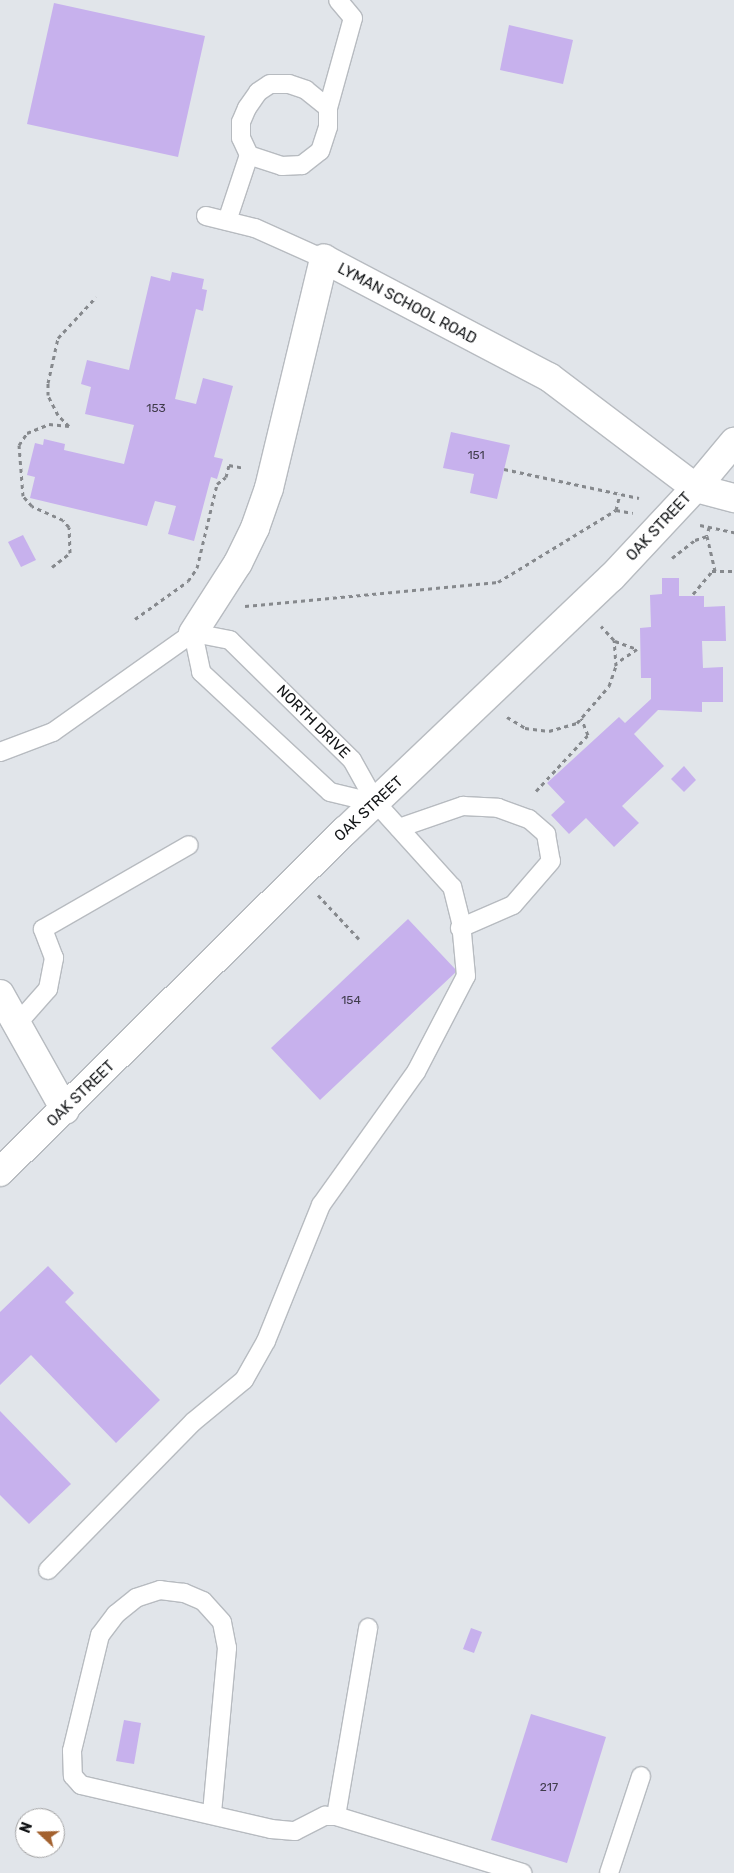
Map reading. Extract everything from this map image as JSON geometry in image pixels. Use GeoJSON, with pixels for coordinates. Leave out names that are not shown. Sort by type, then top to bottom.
{"type":"FeatureCollection","features":[{"type":"Feature","properties":{"kind":"street","name":"LYMAN SCHOOL ROAD"},"geometry":{"type":"LineString","coordinates":[[193,633],[216,597],[255,528],[272,474],[324,259],[549,377],[696,488]]}},
{"type":"Feature","properties":{"kind":"street","name":"OAK STREET"},"geometry":{"type":"LineString","coordinates":[[0,1172],[65,1110],[300,876],[611,578],[696,488],[734,442]]}},
{"type":"Feature","properties":{"kind":"street"},"geometry":{"type":"LineString","coordinates":[[696,488],[734,498]]}},
{"type":"Feature","properties":{"kind":"street"},"geometry":{"type":"LineString","coordinates":[[0,994],[65,1110]]}},
{"type":"Feature","properties":{"kind":"lane"},"geometry":{"type":"LineString","coordinates":[[249,155],[282,166],[302,165],[320,151],[328,127],[328,108],[353,18],[338,0]]}},
{"type":"Feature","properties":{"kind":"lane"},"geometry":{"type":"LineString","coordinates":[[227,221],[249,155],[241,138],[241,122],[258,92],[270,84],[289,84],[306,90],[328,108]]}},
{"type":"Feature","properties":{"kind":"lane"},"geometry":{"type":"LineString","coordinates":[[206,216],[255,228],[324,259]]}},
{"type":"Feature","properties":{"kind":"lane"},"geometry":{"type":"LineString","coordinates":[[0,752],[61,728],[193,633],[201,672],[330,792],[376,803]]}},
{"type":"Feature","properties":{"kind":"lane","name":"NORTH DRIVE"},"geometry":{"type":"LineString","coordinates":[[48,1570],[194,1422],[244,1380],[266,1341],[321,1205],[416,1072],[466,976],[460,928],[452,887],[376,803],[352,760],[230,640],[193,633]]}},
{"type":"Feature","properties":{"kind":"lane"},"geometry":{"type":"LineString","coordinates":[[398,828],[463,806],[498,808],[529,819],[546,834],[551,861],[513,905],[460,928]]}},
{"type":"Feature","properties":{"kind":"lane"},"geometry":{"type":"LineString","coordinates":[[17,1024],[48,989],[54,958],[43,929],[189,845]]}},
{"type":"Feature","properties":{"kind":"lane"},"geometry":{"type":"LineString","coordinates":[[212,1813],[227,1648],[222,1622],[203,1601],[184,1593],[160,1590],[136,1598],[116,1614],[100,1635],[72,1751],[73,1776],[81,1785],[212,1813],[271,1829],[295,1831],[325,1816],[336,1816],[522,1873]]}},
{"type":"Feature","properties":{"kind":"lane"},"geometry":{"type":"LineString","coordinates":[[336,1816],[368,1628]]}},
{"type":"Feature","properties":{"kind":"lane"},"geometry":{"type":"LineString","coordinates":[[609,1873],[641,1776]]}},
{"type":"Feature","properties":{"kind":"path"},"geometry":{"type":"LineString","coordinates":[[52,567],[70,553],[68,527],[62,520],[32,506],[23,496],[19,445],[27,434],[49,424],[69,426],[58,415],[48,395],[50,374],[58,338],[96,297]]}},
{"type":"Feature","properties":{"kind":"path"},"geometry":{"type":"LineString","coordinates":[[135,619],[185,585],[197,568],[217,484],[226,477],[229,465],[272,474]]}},
{"type":"Feature","properties":{"kind":"path"},"geometry":{"type":"LineString","coordinates":[[504,469],[639,498]]}},
{"type":"Feature","properties":{"kind":"path"},"geometry":{"type":"LineString","coordinates":[[616,510],[620,494]]}},
{"type":"Feature","properties":{"kind":"path"},"geometry":{"type":"LineString","coordinates":[[216,597],[230,607],[498,582],[616,510],[634,514]]}},
{"type":"Feature","properties":{"kind":"path"},"geometry":{"type":"LineString","coordinates":[[694,524],[734,532]]}},
{"type":"Feature","properties":{"kind":"path"},"geometry":{"type":"LineString","coordinates":[[709,527],[707,536],[715,571]]}},
{"type":"Feature","properties":{"kind":"path"},"geometry":{"type":"LineString","coordinates":[[693,594],[705,575],[715,571],[734,571]]}},
{"type":"Feature","properties":{"kind":"path"},"geometry":{"type":"LineString","coordinates":[[601,626],[614,640],[637,649],[616,663]]}},
{"type":"Feature","properties":{"kind":"path"},"geometry":{"type":"LineString","coordinates":[[506,716],[525,728],[549,731],[577,723],[608,686],[616,663],[614,640]]}},
{"type":"Feature","properties":{"kind":"path"},"geometry":{"type":"LineString","coordinates":[[536,791],[588,735],[581,718]]}},
{"type":"Feature","properties":{"kind":"path"},"geometry":{"type":"LineString","coordinates":[[300,876],[358,939]]}},
{"type":"Feature","properties":{"kind":"building"},"geometry":{"type":"Polygon","coordinates":[[[54,3],[205,36],[178,157],[27,124],[54,3]]]}},
{"type":"Feature","properties":{"kind":"building"},"geometry":{"type":"Polygon","coordinates":[[[509,25],[573,40],[563,84],[500,70],[509,25]]]}},
{"type":"Feature","properties":{"kind":"building"},"geometry":{"type":"Polygon","coordinates":[[[172,272],[204,279],[202,289],[207,290],[203,311],[196,309],[175,399],[196,404],[203,378],[233,386],[214,457],[223,459],[217,479],[211,477],[194,541],[168,534],[176,506],[155,501],[147,526],[30,498],[35,477],[27,475],[35,443],[43,445],[44,439],[65,444],[64,450],[124,464],[134,425],[85,414],[91,387],[81,384],[87,360],[129,370],[151,276],[170,281],[172,272]]]}},
{"type":"Feature","properties":{"kind":"building"},"geometry":{"type":"Polygon","coordinates":[[[451,432],[510,445],[497,499],[470,493],[474,474],[443,468],[451,432]]]}},
{"type":"Feature","properties":{"kind":"building"},"geometry":{"type":"Polygon","coordinates":[[[23,535],[36,560],[21,567],[8,542],[23,535]]]}},
{"type":"Feature","properties":{"kind":"building"},"geometry":{"type":"Polygon","coordinates":[[[662,578],[679,578],[679,596],[704,596],[704,607],[725,606],[726,641],[702,641],[703,668],[723,667],[723,702],[702,702],[702,712],[658,710],[634,734],[664,766],[622,806],[639,823],[614,847],[586,818],[569,834],[551,815],[565,802],[547,783],[619,717],[625,723],[651,699],[651,678],[641,678],[640,628],[651,627],[650,595],[662,594],[662,578]]]}},
{"type":"Feature","properties":{"kind":"building"},"geometry":{"type":"Polygon","coordinates":[[[684,766],[696,780],[684,792],[671,779],[684,766]]]}},
{"type":"Feature","properties":{"kind":"building"},"geometry":{"type":"Polygon","coordinates":[[[408,919],[457,971],[320,1100],[271,1048],[408,919]]]}},
{"type":"Feature","properties":{"kind":"building"},"geometry":{"type":"Polygon","coordinates":[[[48,1266],[74,1293],[65,1302],[160,1400],[116,1443],[31,1355],[0,1385],[0,1312],[48,1266]]]}},
{"type":"Feature","properties":{"kind":"building"},"geometry":{"type":"Polygon","coordinates":[[[0,1411],[71,1484],[29,1524],[0,1495],[0,1411]]]}},
{"type":"Feature","properties":{"kind":"building"},"geometry":{"type":"Polygon","coordinates":[[[471,1628],[482,1632],[474,1653],[463,1649],[471,1628]]]}},
{"type":"Feature","properties":{"kind":"building"},"geometry":{"type":"Polygon","coordinates":[[[531,1714],[606,1737],[567,1863],[491,1840],[531,1714]]]}},
{"type":"Feature","properties":{"kind":"building"},"geometry":{"type":"Polygon","coordinates":[[[124,1720],[141,1723],[134,1764],[116,1761],[124,1720]]]}}]}
